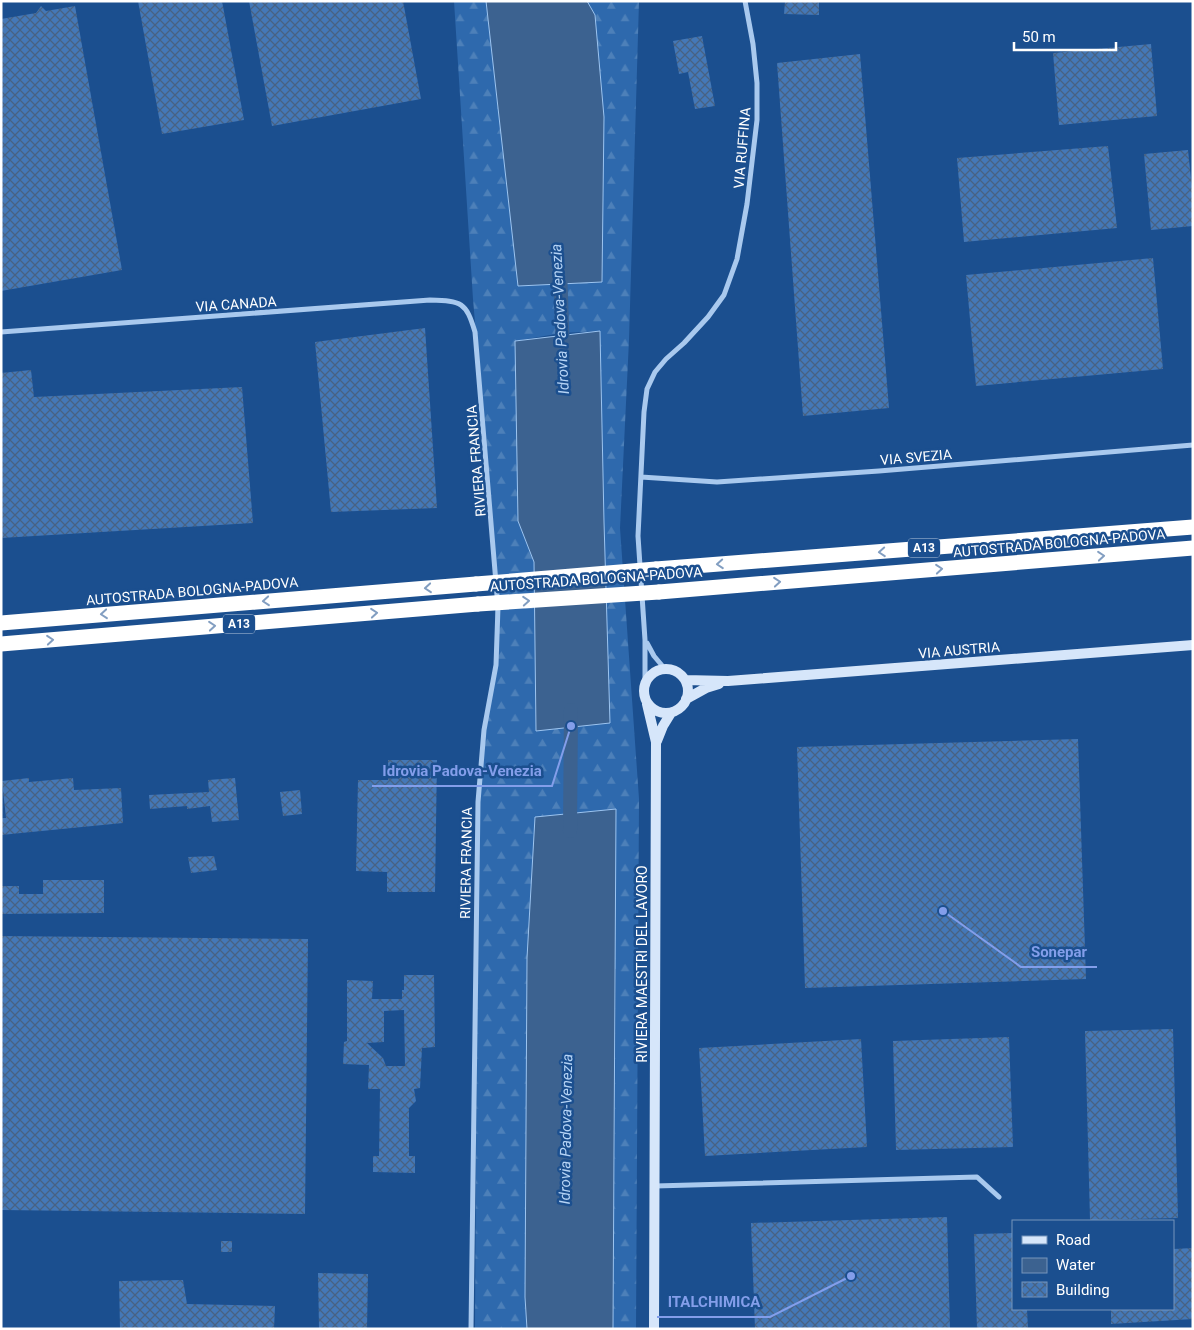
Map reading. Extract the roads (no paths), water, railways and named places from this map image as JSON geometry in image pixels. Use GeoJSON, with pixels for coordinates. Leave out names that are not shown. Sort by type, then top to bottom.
{"type":"FeatureCollection","features":[{"type":"Feature","properties":{"kind":"highway","name":"AUTOSTRADA BOLOGNA-PADOVA"},"geometry":{"type":"LineString","coordinates":[[1,623],[1193,527]]}},
{"type":"Feature","properties":{"kind":"highway","name":"AUTOSTRADA BOLOGNA-PADOVA"},"geometry":{"type":"LineString","coordinates":[[1,644],[478,604],[658,592],[1193,548]]}},
{"type":"Feature","properties":{"kind":"street","name":"VIA RUFFINA"},"geometry":{"type":"LineString","coordinates":[[724,295],[737,259],[748,204],[757,120],[756,73],[745,1]]}},
{"type":"Feature","properties":{"kind":"street","name":"RIVIERA MAESTRI DEL LAVORO"},"geometry":{"type":"LineString","coordinates":[[654,1329],[656,742],[643,690],[645,682],[645,640],[638,536],[644,412],[647,389],[655,372],[708,317],[724,295]]}},
{"type":"Feature","properties":{"kind":"street","name":"VIA CANADA"},"geometry":{"type":"LineString","coordinates":[[1,332],[430,300],[454,300],[468,311]]}},
{"type":"Feature","properties":{"kind":"street","name":"RIVIERA FRANCIA"},"geometry":{"type":"LineString","coordinates":[[468,311],[476,332],[498,607],[496,665],[484,730],[478,802],[471,1329]]}},
{"type":"Feature","properties":{"kind":"street","name":"VIA SVEZIA"},"geometry":{"type":"LineString","coordinates":[[641,477],[717,482],[879,472],[1193,445]]}},
{"type":"Feature","properties":{"kind":"street","name":"RIVIERA MAESTRI DEL LAVORO"},"geometry":{"type":"LineString","coordinates":[[645,640],[654,656],[665,669],[673,670],[685,680]]}},
{"type":"Feature","properties":{"kind":"street","name":"VIA AUSTRIA"},"geometry":{"type":"LineString","coordinates":[[685,680],[728,682],[1193,645]]}},
{"type":"Feature","properties":{"kind":"street"},"geometry":{"type":"LineString","coordinates":[[645,682],[653,673],[665,669]]}},
{"type":"Feature","properties":{"kind":"street"},"geometry":{"type":"LineString","coordinates":[[685,680],[686,699]]}},
{"type":"Feature","properties":{"kind":"street","name":"VIA AUSTRIA"},"geometry":{"type":"LineString","coordinates":[[686,699],[706,688],[728,682]]}},
{"type":"Feature","properties":{"kind":"street","name":"RIVIERA MAESTRI DEL LAVORO"},"geometry":{"type":"LineString","coordinates":[[656,742],[671,713],[683,705],[686,699]]}},
{"type":"Feature","properties":{"kind":"street"},"geometry":{"type":"LineString","coordinates":[[648,704],[658,712],[671,713]]}},
{"type":"Feature","properties":{"kind":"street"},"geometry":{"type":"LineString","coordinates":[[655,1186],[978,1177],[999,1197]]}},
{"type":"Feature","properties":{"kind":"water"},"geometry":{"type":"Polygon","coordinates":[[[486,1],[587,1],[595,15],[604,117],[602,282],[518,286],[486,1]]]}},
{"type":"Feature","properties":{"kind":"water"},"geometry":{"type":"Polygon","coordinates":[[[600,331],[610,723],[536,731],[534,562],[518,521],[515,341],[600,331]]]}},
{"type":"Feature","properties":{"kind":"water"},"geometry":{"type":"Polygon","coordinates":[[[616,809],[613,1329],[527,1329],[525,1297],[527,958],[535,817],[616,809]]]}},
{"type":"Feature","properties":{"kind":"waterway","name":"Idrovia Padova-Venezia"},"geometry":{"type":"LineString","coordinates":[[560,267],[563,353]]}},
{"type":"Feature","properties":{"kind":"waterway","name":"Idrovia Padova-Venezia"},"geometry":{"type":"LineString","coordinates":[[570,831],[571,710]]}},
{"type":"Feature","properties":{"kind":"place","name":"Idrovia Padova-Venezia"},"geometry":{"type":"Point","coordinates":[571,726]}},
{"type":"Feature","properties":{"kind":"place","name":"Sonepar"},"geometry":{"type":"Point","coordinates":[943,911]}},
{"type":"Feature","properties":{"kind":"place","name":"ITALCHIMICA"},"geometry":{"type":"Point","coordinates":[851,1276]}}]}
